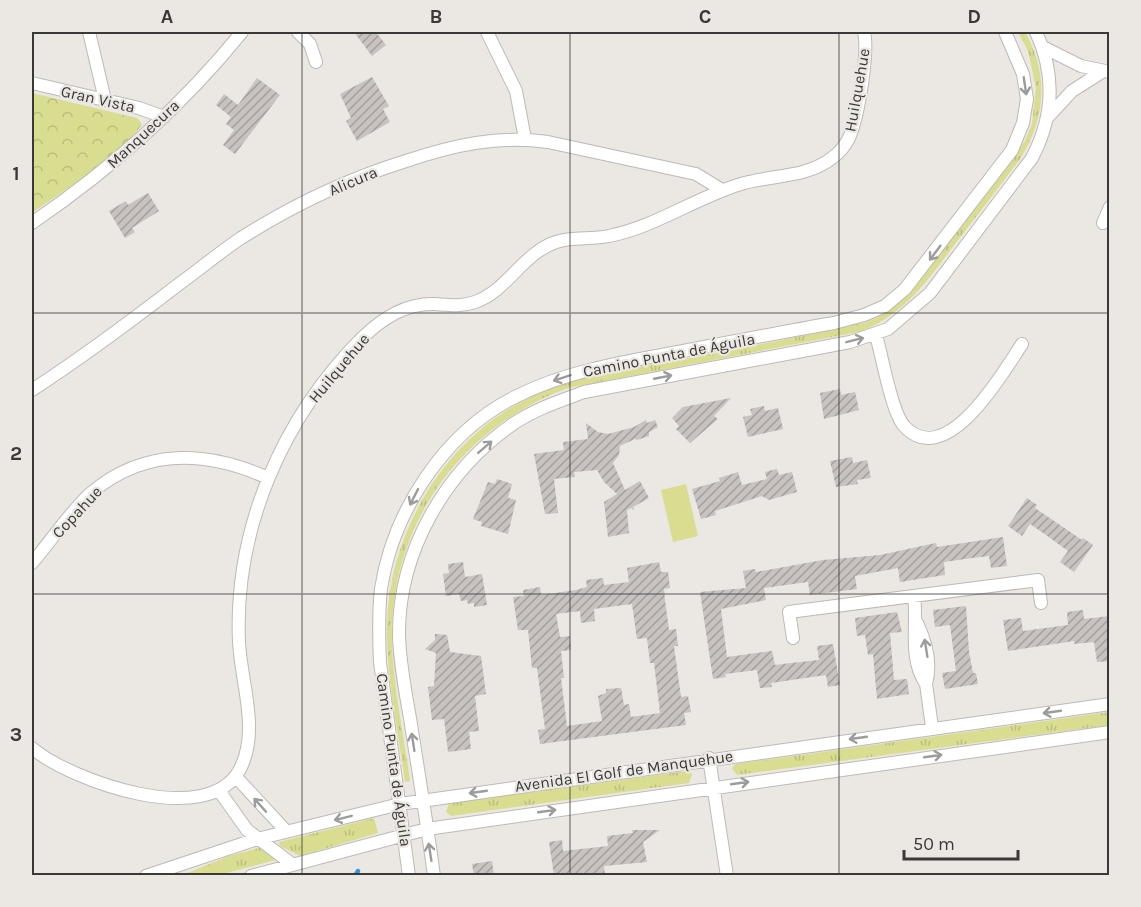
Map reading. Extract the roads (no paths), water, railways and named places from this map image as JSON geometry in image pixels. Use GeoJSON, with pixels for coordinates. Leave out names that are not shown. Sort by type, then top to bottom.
{"type":"FeatureCollection","features":[{"type":"Feature","properties":{"kind":"street"},"geometry":{"type":"LineString","coordinates":[[89,32],[105,100]]}},
{"type":"Feature","properties":{"kind":"street","name":"Manquecura"},"geometry":{"type":"LineString","coordinates":[[32,222],[109,168],[164,117],[242,32]]}},
{"type":"Feature","properties":{"kind":"street"},"geometry":{"type":"LineString","coordinates":[[298,32],[310,44],[316,62]]}},
{"type":"Feature","properties":{"kind":"street"},"geometry":{"type":"LineString","coordinates":[[487,32],[516,91],[525,139]]}},
{"type":"Feature","properties":{"kind":"street","name":"Huilquehue"},"geometry":{"type":"LineString","coordinates":[[220,792],[236,777],[246,755],[249,736],[239,642],[241,584],[252,527],[268,478],[295,425],[328,376],[365,336],[395,313],[422,304],[472,303],[489,296],[547,246],[564,240],[597,238],[624,232],[722,190],[756,180],[805,171],[827,162],[841,150],[853,126],[867,51],[864,32]]}},
{"type":"Feature","properties":{"kind":"street","name":"Camino Punta de Águila"},"geometry":{"type":"LineString","coordinates":[[409,876],[380,662],[378,626],[381,589],[388,556],[423,480],[448,449],[479,420],[515,396],[555,380],[601,366],[834,323],[864,315],[885,306],[924,267],[1012,150],[1023,123],[1027,99],[1023,74],[1005,32]]}},
{"type":"Feature","properties":{"kind":"street","name":"Camino Punta de Águila"},"geometry":{"type":"LineString","coordinates":[[434,876],[402,670],[399,635],[404,593],[413,555],[426,523],[450,484],[480,451],[514,424],[544,406],[584,392],[876,335],[888,329],[930,293],[1032,158],[1048,117],[1051,86],[1043,47],[1036,32]]}},
{"type":"Feature","properties":{"kind":"street"},"geometry":{"type":"LineString","coordinates":[[1043,47],[1062,58],[1106,72]]}},
{"type":"Feature","properties":{"kind":"street"},"geometry":{"type":"LineString","coordinates":[[1048,117],[1072,91],[1106,72]]}},
{"type":"Feature","properties":{"kind":"street","name":"Gran Vista"},"geometry":{"type":"LineString","coordinates":[[32,83],[164,117]]}},
{"type":"Feature","properties":{"kind":"street","name":"Alicura"},"geometry":{"type":"LineString","coordinates":[[32,390],[76,362],[240,239],[304,201],[376,170],[453,145],[525,139],[573,146],[696,174],[722,190]]}},
{"type":"Feature","properties":{"kind":"street"},"geometry":{"type":"LineString","coordinates":[[1103,223],[1110,207]]}},
{"type":"Feature","properties":{"kind":"street"},"geometry":{"type":"LineString","coordinates":[[876,335],[897,412],[905,428],[920,436],[934,437],[953,430],[968,420],[1022,344]]}},
{"type":"Feature","properties":{"kind":"street","name":"Copahue"},"geometry":{"type":"LineString","coordinates":[[32,563],[90,494],[108,480],[130,470],[161,459],[191,457],[220,459],[268,478]]}},
{"type":"Feature","properties":{"kind":"street"},"geometry":{"type":"LineString","coordinates":[[793,638],[789,612],[1038,580],[1041,603]]}},
{"type":"Feature","properties":{"kind":"street"},"geometry":{"type":"LineString","coordinates":[[915,596],[917,623],[914,641],[918,673],[926,684],[932,727]]}},
{"type":"Feature","properties":{"kind":"street","name":"Avenida El Golf de Manquehue"},"geometry":{"type":"LineString","coordinates":[[146,876],[286,831],[422,800],[709,758],[1110,704]]}},
{"type":"Feature","properties":{"kind":"street","name":"Avenida El Golf de Manquehue"},"geometry":{"type":"LineString","coordinates":[[251,876],[427,829],[714,786],[1110,732]]}},
{"type":"Feature","properties":{"kind":"street"},"geometry":{"type":"LineString","coordinates":[[32,748],[45,759],[69,771],[130,790],[177,799],[220,792],[247,830],[292,864]]}},
{"type":"Feature","properties":{"kind":"street"},"geometry":{"type":"LineString","coordinates":[[709,758],[727,876]]}},
{"type":"Feature","properties":{"kind":"street"},"geometry":{"type":"LineString","coordinates":[[236,777],[286,831]]}},
{"type":"Feature","properties":{"kind":"waterway"},"geometry":{"type":"LineString","coordinates":[[355,876],[358,871]]}}]}
